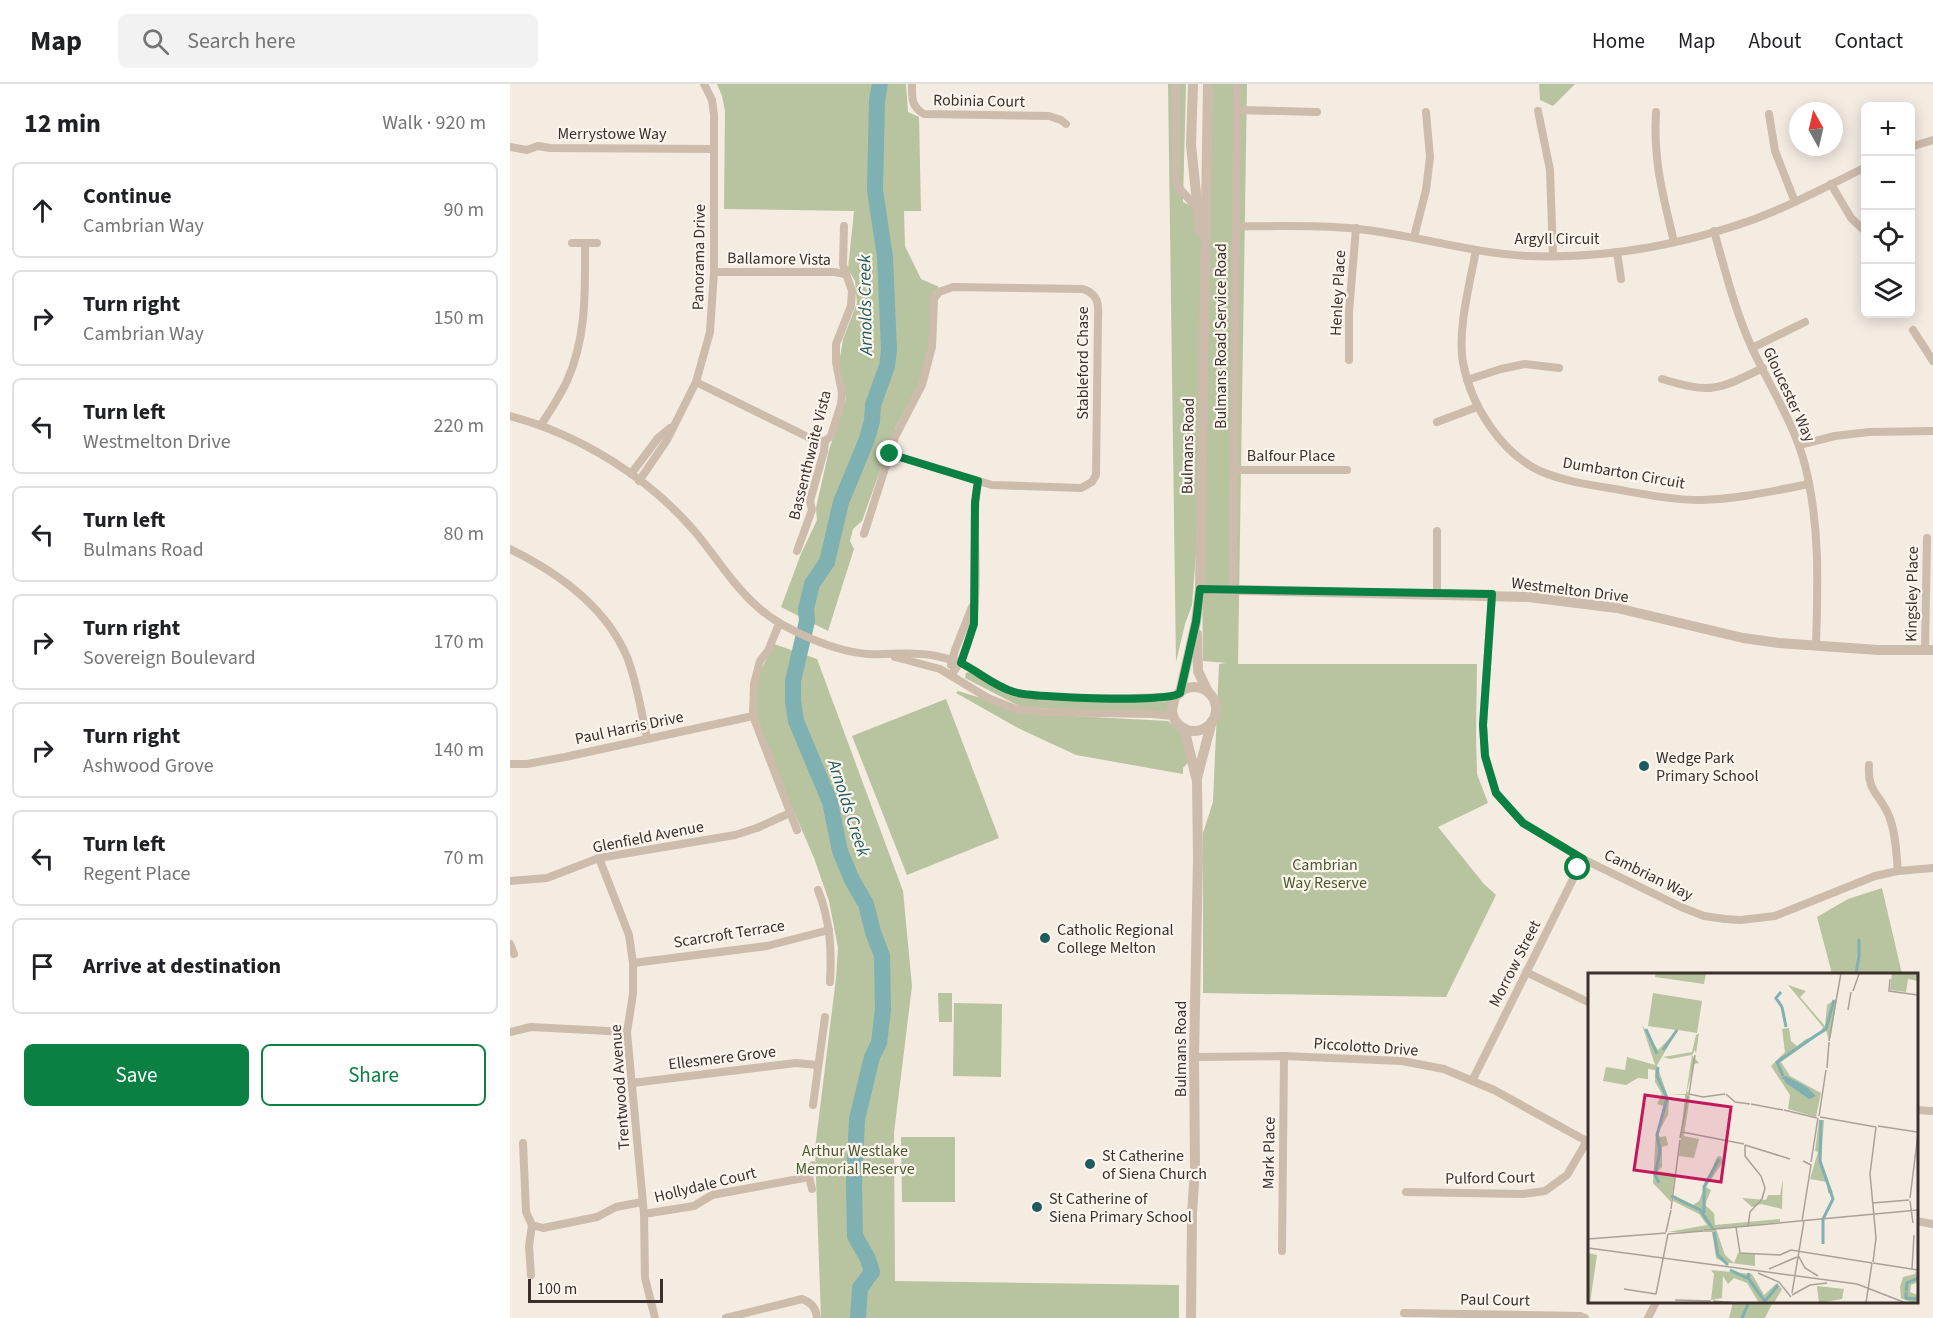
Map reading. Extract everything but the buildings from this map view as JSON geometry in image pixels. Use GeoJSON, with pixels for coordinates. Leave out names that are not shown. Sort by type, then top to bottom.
{"type":"FeatureCollection","features":[{"type":"Feature","properties":{"kind":"street","name":"Panorama Drive"},"geometry":{"type":"LineString","coordinates":[[639,481],[667,440],[696,382],[710,332],[714,272],[714,149],[712,100],[704,84]]}},
{"type":"Feature","properties":{"kind":"street","name":"Robinia Court"},"geometry":{"type":"LineString","coordinates":[[912,84],[912,102],[924,114],[1049,116],[1066,124]]}},
{"type":"Feature","properties":{"kind":"street"},"geometry":{"type":"LineString","coordinates":[[1176,84],[1176,182],[1199,210]]}},
{"type":"Feature","properties":{"kind":"street","name":"Bulmans Road"},"geometry":{"type":"LineString","coordinates":[[1193,84],[1191,145],[1204,270]]}},
{"type":"Feature","properties":{"kind":"street","name":"Bulmans Road"},"geometry":{"type":"LineString","coordinates":[[1178,694],[1196,622],[1200,589],[1208,84]]}},
{"type":"Feature","properties":{"kind":"street","name":"Bulmans Road Service Road"},"geometry":{"type":"LineString","coordinates":[[1233,589],[1237,84]]}},
{"type":"Feature","properties":{"kind":"street"},"geometry":{"type":"LineString","coordinates":[[1237,110],[1317,112]]}},
{"type":"Feature","properties":{"kind":"street"},"geometry":{"type":"LineString","coordinates":[[1538,111],[1550,170],[1553,256]]}},
{"type":"Feature","properties":{"kind":"street"},"geometry":{"type":"LineString","coordinates":[[1414,237],[1426,190],[1430,157],[1426,112]]}},
{"type":"Feature","properties":{"kind":"street"},"geometry":{"type":"LineString","coordinates":[[1656,112],[1654,140],[1656,167],[1674,242]]}},
{"type":"Feature","properties":{"kind":"street"},"geometry":{"type":"LineString","coordinates":[[1768,114],[1775,151],[1795,202]]}},
{"type":"Feature","properties":{"kind":"street"},"geometry":{"type":"LineString","coordinates":[[1915,146],[1933,140]]}},
{"type":"Feature","properties":{"kind":"street","name":"Merrystowe Way"},"geometry":{"type":"LineString","coordinates":[[510,147],[526,150],[538,146],[714,149]]}},
{"type":"Feature","properties":{"kind":"street","name":"Argyll Circuit"},"geometry":{"type":"LineString","coordinates":[[1236,226],[1356,228],[1476,250],[1526,256],[1617,252],[1674,242],[1755,219],[1861,169]]}},
{"type":"Feature","properties":{"kind":"street"},"geometry":{"type":"LineString","coordinates":[[1831,184],[1851,218],[1861,227]]}},
{"type":"Feature","properties":{"kind":"street","name":"Bassenthwaite Vista"},"geometry":{"type":"LineString","coordinates":[[797,551],[812,510],[810,501],[825,441],[831,436],[841,404],[842,393],[836,362],[836,344],[851,306],[852,291],[845,274],[842,252],[844,226]]}},
{"type":"Feature","properties":{"kind":"street","name":"Henley Place"},"geometry":{"type":"LineString","coordinates":[[1349,360],[1349,312],[1356,228]]}},
{"type":"Feature","properties":{"kind":"street","name":"Gloucester Way"},"geometry":{"type":"LineString","coordinates":[[1714,231],[1752,348],[1782,404],[1799,445],[1809,484],[1818,545],[1816,646]]}},
{"type":"Feature","properties":{"kind":"street"},"geometry":{"type":"LineString","coordinates":[[572,243],[597,243]]}},
{"type":"Feature","properties":{"kind":"street"},"geometry":{"type":"LineString","coordinates":[[542,425],[568,379],[579,345],[584,308],[585,243]]}},
{"type":"Feature","properties":{"kind":"street","name":"Dumbarton Circuit"},"geometry":{"type":"LineString","coordinates":[[1476,250],[1461,341],[1462,362],[1478,407],[1499,437],[1518,456],[1539,470],[1571,481],[1651,495],[1700,500],[1738,497],[1809,484]]}},
{"type":"Feature","properties":{"kind":"street"},"geometry":{"type":"LineString","coordinates":[[1617,252],[1621,279]]}},
{"type":"Feature","properties":{"kind":"street","name":"Ballamore Vista"},"geometry":{"type":"LineString","coordinates":[[714,272],[834,272],[845,274]]}},
{"type":"Feature","properties":{"kind":"street","name":"Stableford Chase"},"geometry":{"type":"LineString","coordinates":[[890,454],[922,385],[932,347],[934,299],[939,292],[953,287],[1083,289],[1094,294],[1099,305],[1096,475],[1092,482],[1081,488],[1003,487],[978,481]]}},
{"type":"Feature","properties":{"kind":"street"},"geometry":{"type":"LineString","coordinates":[[1752,348],[1805,322]]}},
{"type":"Feature","properties":{"kind":"street"},"geometry":{"type":"LineString","coordinates":[[1913,330],[1933,361]]}},
{"type":"Feature","properties":{"kind":"street"},"geometry":{"type":"LineString","coordinates":[[1467,380],[1525,364],[1558,368]]}},
{"type":"Feature","properties":{"kind":"street"},"geometry":{"type":"LineString","coordinates":[[1662,379],[1690,388],[1715,388],[1763,368]]}},
{"type":"Feature","properties":{"kind":"street"},"geometry":{"type":"LineString","coordinates":[[696,382],[814,440],[825,441]]}},
{"type":"Feature","properties":{"kind":"street"},"geometry":{"type":"LineString","coordinates":[[1437,422],[1478,407]]}},
{"type":"Feature","properties":{"kind":"street"},"geometry":{"type":"LineString","coordinates":[[510,416],[542,425],[598,452],[631,474],[654,492],[695,531],[738,588],[760,609],[779,624],[800,633],[840,648],[865,654],[923,654],[956,662],[1002,688],[1028,696],[1154,698],[1178,694],[1194,688],[1208,692],[1216,706],[1212,721],[1199,730],[1184,728],[1173,716],[1173,705],[1178,694]]}},
{"type":"Feature","properties":{"kind":"street","name":"Panorama Drive"},"geometry":{"type":"LineString","coordinates":[[631,474],[658,438],[673,426]]}},
{"type":"Feature","properties":{"kind":"street"},"geometry":{"type":"LineString","coordinates":[[1799,445],[1835,436],[1869,432],[1933,431]]}},
{"type":"Feature","properties":{"kind":"street"},"geometry":{"type":"LineString","coordinates":[[864,534],[890,454],[978,481],[975,502],[974,604],[951,675]]}},
{"type":"Feature","properties":{"kind":"street","name":"Balfour Place"},"geometry":{"type":"LineString","coordinates":[[1234,470],[1347,470]]}},
{"type":"Feature","properties":{"kind":"street"},"geometry":{"type":"LineString","coordinates":[[1437,531],[1437,593]]}},
{"type":"Feature","properties":{"kind":"street","name":"Kingsley Place"},"geometry":{"type":"LineString","coordinates":[[1927,538],[1929,650]]}},
{"type":"Feature","properties":{"kind":"street"},"geometry":{"type":"LineString","coordinates":[[510,549],[555,573],[602,617],[627,657],[647,738]]}},
{"type":"Feature","properties":{"kind":"street","name":"Westmelton Drive"},"geometry":{"type":"LineString","coordinates":[[1200,589],[1492,594],[1573,601],[1617,608],[1743,638],[1816,646],[1929,650]]}},
{"type":"Feature","properties":{"kind":"street","name":"Cambrian Way"},"geometry":{"type":"LineString","coordinates":[[1492,594],[1483,725],[1485,756],[1496,793],[1523,823],[1583,859],[1681,907],[1704,916],[1733,920],[1775,916],[1863,880],[1898,871],[1933,868]]}},
{"type":"Feature","properties":{"kind":"street","name":"Bulmans Road"},"geometry":{"type":"LineString","coordinates":[[1196,622],[1198,671],[1208,692]]}},
{"type":"Feature","properties":{"kind":"street"},"geometry":{"type":"LineString","coordinates":[[779,624],[768,651],[760,661],[754,684],[753,716],[797,830]]}},
{"type":"Feature","properties":{"kind":"street"},"geometry":{"type":"LineString","coordinates":[[885,654],[928,665],[951,675],[1002,705],[1043,712],[1173,716]]}},
{"type":"Feature","properties":{"kind":"street"},"geometry":{"type":"LineString","coordinates":[[1043,712],[1044,697]]}},
{"type":"Feature","properties":{"kind":"street"},"geometry":{"type":"LineString","coordinates":[[1105,713],[1106,698]]}},
{"type":"Feature","properties":{"kind":"street","name":"Paul Harris Drive"},"geometry":{"type":"LineString","coordinates":[[510,764],[527,764],[753,716]]}},
{"type":"Feature","properties":{"kind":"street","name":"Bulmans Road"},"geometry":{"type":"LineString","coordinates":[[1197,781],[1212,721]]}},
{"type":"Feature","properties":{"kind":"street","name":"Bulmans Road"},"geometry":{"type":"LineString","coordinates":[[1184,728],[1197,781],[1198,859],[1194,1057],[1196,1168],[1192,1214],[1191,1318]]}},
{"type":"Feature","properties":{"kind":"street"},"geometry":{"type":"LineString","coordinates":[[510,759],[510,764]]}},
{"type":"Feature","properties":{"kind":"street"},"geometry":{"type":"LineString","coordinates":[[1869,765],[1868,776],[1871,788],[1888,815],[1894,837],[1898,871]]}},
{"type":"Feature","properties":{"kind":"street","name":"Glenfield Avenue"},"geometry":{"type":"LineString","coordinates":[[510,881],[547,878],[599,858],[735,835],[790,813]]}},
{"type":"Feature","properties":{"kind":"street","name":"Trentwood Avenue"},"geometry":{"type":"LineString","coordinates":[[599,858],[629,934],[633,963],[633,994],[627,1032],[644,1214],[645,1278],[655,1318]]}},
{"type":"Feature","properties":{"kind":"street","name":"Morrow Street"},"geometry":{"type":"LineString","coordinates":[[1472,1081],[1583,859]]}},
{"type":"Feature","properties":{"kind":"street"},"geometry":{"type":"LineString","coordinates":[[818,890],[830,930],[832,953],[830,981]]}},
{"type":"Feature","properties":{"kind":"street","name":"Scarcroft Terrace"},"geometry":{"type":"LineString","coordinates":[[633,963],[767,945],[830,930]]}},
{"type":"Feature","properties":{"kind":"street"},"geometry":{"type":"LineString","coordinates":[[510,944],[513,954]]}},
{"type":"Feature","properties":{"kind":"street"},"geometry":{"type":"LineString","coordinates":[[1526,972],[1588,1002]]}},
{"type":"Feature","properties":{"kind":"street"},"geometry":{"type":"LineString","coordinates":[[813,1105],[825,1017]]}},
{"type":"Feature","properties":{"kind":"street"},"geometry":{"type":"LineString","coordinates":[[510,1032],[531,1027],[627,1032]]}},
{"type":"Feature","properties":{"kind":"street","name":"Piccolotto Drive"},"geometry":{"type":"LineString","coordinates":[[1194,1057],[1284,1056],[1402,1061],[1444,1069],[1494,1090],[1588,1142]]}},
{"type":"Feature","properties":{"kind":"street","name":"Mark Place"},"geometry":{"type":"LineString","coordinates":[[1282,1251],[1284,1056]]}},
{"type":"Feature","properties":{"kind":"street","name":"Ellesmere Grove"},"geometry":{"type":"LineString","coordinates":[[632,1083],[796,1063],[817,1065]]}},
{"type":"Feature","properties":{"kind":"street"},"geometry":{"type":"LineString","coordinates":[[1918,1110],[1933,1112]]}},
{"type":"Feature","properties":{"kind":"street","name":"Pulford Court"},"geometry":{"type":"LineString","coordinates":[[1406,1192],[1523,1194],[1545,1191],[1567,1175],[1588,1142]]}},
{"type":"Feature","properties":{"kind":"street"},"geometry":{"type":"LineString","coordinates":[[523,1143],[526,1212],[532,1225],[529,1246],[531,1275]]}},
{"type":"Feature","properties":{"kind":"street"},"geometry":{"type":"LineString","coordinates":[[812,1189],[809,1177],[813,1165]]}},
{"type":"Feature","properties":{"kind":"street","name":"Hollydale Court"},"geometry":{"type":"LineString","coordinates":[[644,1214],[694,1206],[712,1195],[809,1177]]}},
{"type":"Feature","properties":{"kind":"street"},"geometry":{"type":"LineString","coordinates":[[532,1225],[543,1228],[597,1217],[616,1207],[642,1202]]}},
{"type":"Feature","properties":{"kind":"street"},"geometry":{"type":"LineString","coordinates":[[1918,1221],[1933,1224]]}},
{"type":"Feature","properties":{"kind":"street"},"geometry":{"type":"LineString","coordinates":[[726,1318],[802,1299],[810,1302],[816,1311],[817,1318]]}},
{"type":"Feature","properties":{"kind":"street"},"geometry":{"type":"LineString","coordinates":[[1648,1318],[1656,1303]]}},
{"type":"Feature","properties":{"kind":"street","name":"Paul Court"},"geometry":{"type":"LineString","coordinates":[[1404,1313],[1580,1316],[1585,1318]]}},
{"type":"Feature","properties":{"kind":"green space"},"geometry":{"type":"Polygon","coordinates":[[[717,84],[906,84],[908,112],[919,117],[921,211],[904,211],[905,246],[921,279],[939,287],[933,293],[929,350],[924,374],[896,426],[862,521],[853,529],[850,541],[854,549],[828,631],[781,607],[817,520],[816,508],[829,450],[846,399],[839,363],[843,339],[857,303],[855,281],[848,269],[854,211],[724,209],[725,111],[717,84]]]}},
{"type":"Feature","properties":{"kind":"green space","name":"Cambrian Way Reserve"},"geometry":{"type":"Polygon","coordinates":[[[1168,84],[1186,84],[1183,202],[1199,210],[1204,270],[1209,84],[1247,84],[1238,664],[1477,664],[1477,774],[1488,803],[1438,827],[1484,884],[1496,895],[1446,997],[1203,993],[1203,833],[1213,802],[1219,664],[1226,663],[1203,661],[1201,489],[1192,605],[1176,662],[1168,84]]]}},
{"type":"Feature","properties":{"kind":"green space"},"geometry":{"type":"Polygon","coordinates":[[[1539,84],[1575,84],[1553,106],[1540,100],[1539,84]]]}},
{"type":"Feature","properties":{"kind":"green space","name":"Arthur Westlake Memorial Reserve"},"geometry":{"type":"Polygon","coordinates":[[[774,644],[817,659],[903,891],[912,986],[894,1133],[895,1281],[1179,1285],[1179,1318],[821,1318],[815,1149],[838,948],[829,901],[814,858],[761,732],[755,710],[756,680],[774,644]]]}},
{"type":"Feature","properties":{"kind":"green space"},"geometry":{"type":"Polygon","coordinates":[[[970,672],[1040,701],[1158,702],[1179,700],[1176,716],[1021,707],[965,678],[966,673],[970,672]]]}},
{"type":"Feature","properties":{"kind":"green space"},"geometry":{"type":"Polygon","coordinates":[[[958,691],[1017,713],[1168,721],[1189,737],[1194,756],[1183,768],[1183,774],[1076,755],[1018,728],[956,693],[958,691]]]}},
{"type":"Feature","properties":{"kind":"green space"},"geometry":{"type":"Polygon","coordinates":[[[946,699],[999,838],[907,875],[852,736],[946,699]]]}},
{"type":"Feature","properties":{"kind":"green space"},"geometry":{"type":"Polygon","coordinates":[[[1882,888],[1902,973],[1830,973],[1817,917],[1848,899],[1882,888]]]}},
{"type":"Feature","properties":{"kind":"green space"},"geometry":{"type":"Polygon","coordinates":[[[938,993],[952,993],[952,1022],[939,1022],[938,993]]]}},
{"type":"Feature","properties":{"kind":"green space"},"geometry":{"type":"Polygon","coordinates":[[[954,1003],[1002,1004],[1001,1077],[953,1076],[954,1003]]]}},
{"type":"Feature","properties":{"kind":"green space"},"geometry":{"type":"Polygon","coordinates":[[[901,1137],[955,1137],[955,1202],[902,1202],[901,1137]]]}},
{"type":"Feature","properties":{"kind":"green space"},"geometry":{"type":"Polygon","coordinates":[[[1733,1303],[1772,1303],[1765,1318],[1729,1318],[1733,1303]]]}},
{"type":"Feature","properties":{"kind":"waterway","name":"Arnolds Creek"},"geometry":{"type":"LineString","coordinates":[[807,621],[806,609],[812,584],[827,562],[841,502],[867,439],[873,405],[887,366],[889,350],[885,257],[875,190],[877,100],[880,84]]}},
{"type":"Feature","properties":{"kind":"waterway","name":"Arnolds Creek"},"geometry":{"type":"LineString","coordinates":[[807,621],[793,681],[796,721],[830,802],[840,851],[852,880],[866,904],[882,956],[883,1010],[879,1043],[872,1057],[857,1119],[854,1185],[855,1236],[868,1259],[872,1272],[860,1288],[858,1318]]}},
{"type":"Feature","properties":{"kind":"waterway"},"geometry":{"type":"LineString","coordinates":[[1856,973],[1859,940]]}},
{"type":"Feature","properties":{"kind":"waterway"},"geometry":{"type":"LineString","coordinates":[[1742,1318],[1749,1303]]}},
{"type":"Feature","properties":{"kind":"place","name":"Wedge Park Primary School"},"geometry":{"type":"Point","coordinates":[1644,766]}},
{"type":"Feature","properties":{"kind":"place","name":"Catholic Regional College Melton"},"geometry":{"type":"Point","coordinates":[1045,938]}},
{"type":"Feature","properties":{"kind":"place","name":"St Catherine of Siena Church"},"geometry":{"type":"Point","coordinates":[1090,1164]}},
{"type":"Feature","properties":{"kind":"place","name":"St Catherine of Siena Primary School"},"geometry":{"type":"Point","coordinates":[1037,1207]}},
{"type":"Feature","properties":{"kind":"route"},"geometry":{"type":"LineString","coordinates":[[890,454],[978,481],[975,502],[974,624],[961,663],[1002,688],[1028,696],[1154,698],[1177,696],[1180,693],[1196,622],[1200,589],[1492,594],[1483,725],[1485,756],[1496,793],[1523,823],[1583,859],[1578,868]]}}]}
